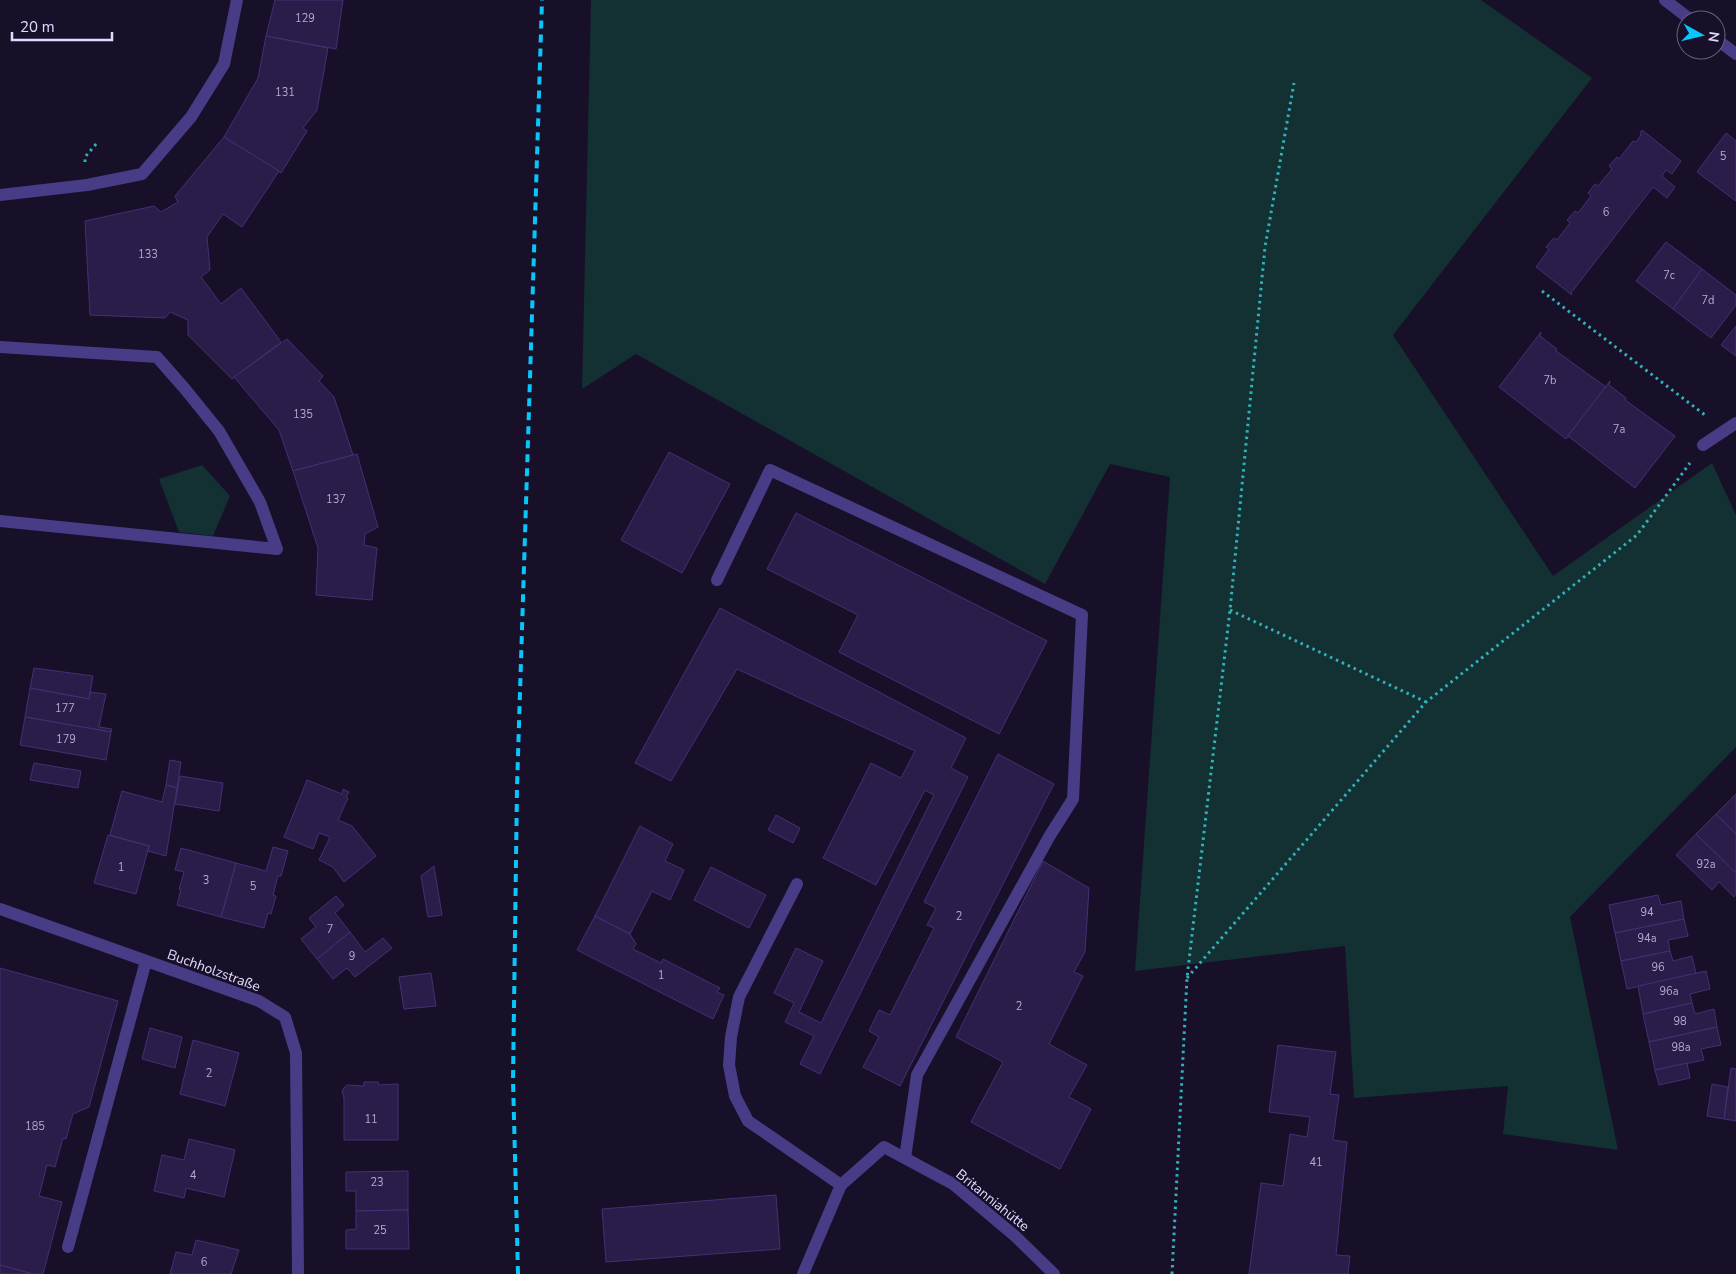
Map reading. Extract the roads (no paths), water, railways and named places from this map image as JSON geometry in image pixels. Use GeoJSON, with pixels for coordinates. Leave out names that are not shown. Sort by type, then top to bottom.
{"type":"FeatureCollection","features":[{"type":"Feature","properties":{"kind":"street"},"geometry":{"type":"LineString","coordinates":[[0,195],[87,185],[142,174],[191,117],[224,64],[237,0]]}},
{"type":"Feature","properties":{"kind":"street"},"geometry":{"type":"LineString","coordinates":[[1665,0],[1678,10]]}},
{"type":"Feature","properties":{"kind":"street"},"geometry":{"type":"LineString","coordinates":[[0,347],[157,357],[218,431],[260,502],[278,549],[0,521]]}},
{"type":"Feature","properties":{"kind":"street"},"geometry":{"type":"LineString","coordinates":[[1703,445],[1736,423]]}},
{"type":"Feature","properties":{"kind":"street"},"geometry":{"type":"LineString","coordinates":[[717,580],[770,470],[1082,615],[1072,799],[917,1075],[905,1158]]}},
{"type":"Feature","properties":{"kind":"street"},"geometry":{"type":"LineString","coordinates":[[797,884],[739,997],[731,1037],[729,1065],[735,1096],[748,1121],[841,1185]]}},
{"type":"Feature","properties":{"kind":"street","name":"Buchholzstraße"},"geometry":{"type":"LineString","coordinates":[[0,909],[259,1001],[285,1017],[296,1053],[298,1274]]}},
{"type":"Feature","properties":{"kind":"street"},"geometry":{"type":"LineString","coordinates":[[68,1247],[146,961]]}},
{"type":"Feature","properties":{"kind":"street","name":"Britanniahütte"},"geometry":{"type":"LineString","coordinates":[[803,1274],[841,1185],[884,1147],[953,1184],[1015,1236],[1054,1274]]}},
{"type":"Feature","properties":{"kind":"railway"},"geometry":{"type":"LineString","coordinates":[[518,1274],[513,1080],[517,787],[542,0]]}}]}
